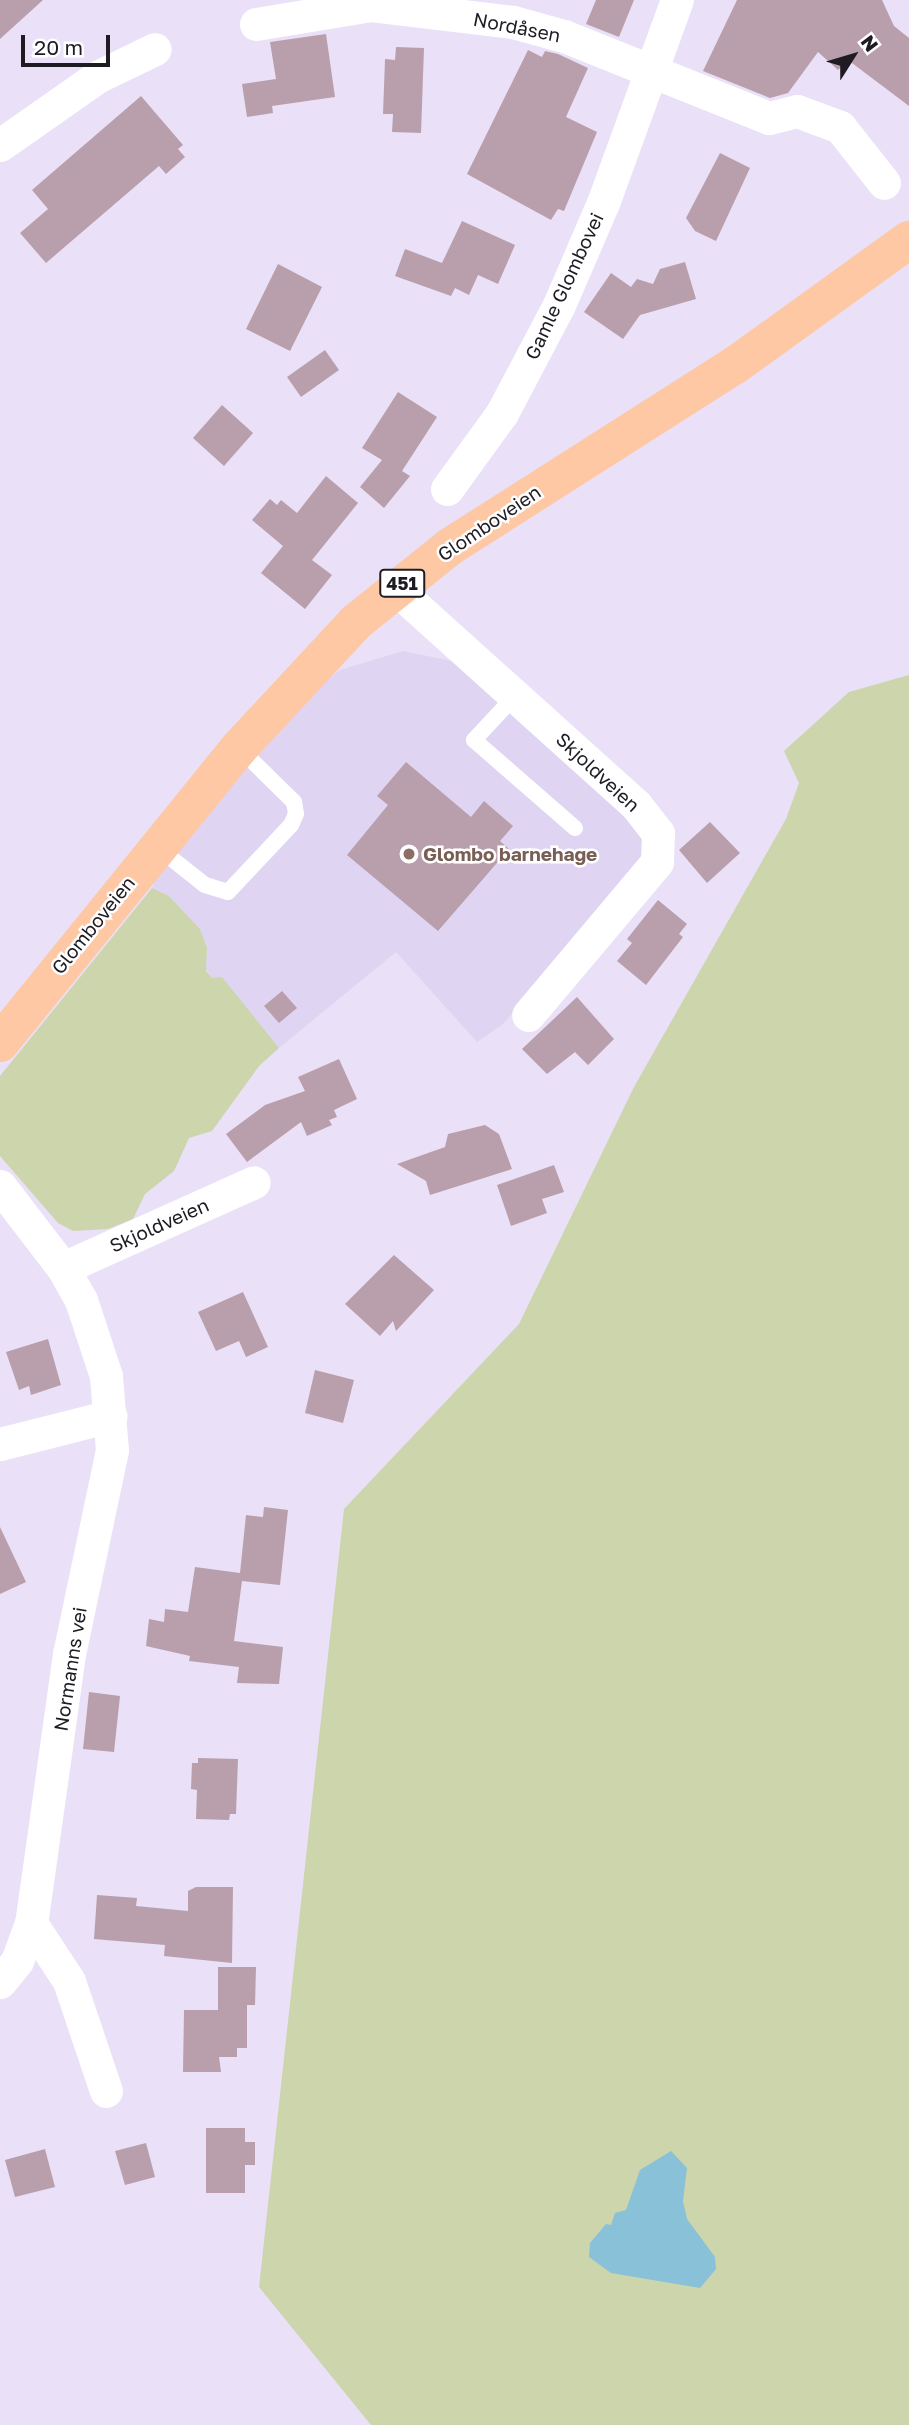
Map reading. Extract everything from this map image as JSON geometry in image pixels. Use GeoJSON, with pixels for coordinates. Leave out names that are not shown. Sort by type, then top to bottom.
{"type":"FeatureCollection","features":[{"type":"Feature","properties":{"kind":"main road","name":"Glomboveien"},"geometry":{"type":"LineString","coordinates":[[0,1043],[156,846],[239,748],[356,622],[395,588],[463,539],[734,366],[909,240]]}},
{"type":"Feature","properties":{"kind":"street","name":"Gamle Glombovei"},"geometry":{"type":"LineString","coordinates":[[447,489],[502,413],[559,305],[603,203],[649,68],[677,0]]}},
{"type":"Feature","properties":{"kind":"street","name":"Nordåsen"},"geometry":{"type":"LineString","coordinates":[[256,24],[371,5],[513,22],[649,68]]}},
{"type":"Feature","properties":{"kind":"street"},"geometry":{"type":"LineString","coordinates":[[0,145],[97,77],[155,49]]}},
{"type":"Feature","properties":{"kind":"street"},"geometry":{"type":"LineString","coordinates":[[649,68],[769,118],[797,111],[840,127],[884,183]]}},
{"type":"Feature","properties":{"kind":"street","name":"Skjoldveien"},"geometry":{"type":"LineString","coordinates":[[395,588],[636,805],[658,833],[657,862],[528,1015]]}},
{"type":"Feature","properties":{"kind":"street","name":"Skjoldveien"},"geometry":{"type":"LineString","coordinates":[[63,1268],[254,1182]]}},
{"type":"Feature","properties":{"kind":"street","name":"Normanns vei"},"geometry":{"type":"LineString","coordinates":[[0,1186],[63,1268],[96,1338],[111,1416],[112,1450],[107,1489],[69,1654],[31,1923],[17,1961],[0,1982]]}},
{"type":"Feature","properties":{"kind":"street"},"geometry":{"type":"LineString","coordinates":[[0,1444],[111,1416]]}},
{"type":"Feature","properties":{"kind":"street"},"geometry":{"type":"LineString","coordinates":[[31,1923],[69,1981],[106,2091]]}},
{"type":"Feature","properties":{"kind":"lane"},"geometry":{"type":"LineString","coordinates":[[514,696],[474,740],[575,828]]}},
{"type":"Feature","properties":{"kind":"lane"},"geometry":{"type":"LineString","coordinates":[[156,846],[205,885],[228,892],[291,825],[296,814],[294,802],[239,748]]}},
{"type":"Feature","properties":{"kind":"shaded area","name":"Glombo barnehage"},"geometry":{"type":"Polygon","coordinates":[[[403,651],[462,663],[640,828],[646,861],[503,1024],[477,1042],[396,952],[279,1048],[222,978],[212,978],[206,970],[207,948],[200,929],[169,896],[152,888],[157,876],[312,690],[340,670],[403,651]]]}},
{"type":"Feature","properties":{"kind":"green space"},"geometry":{"type":"Polygon","coordinates":[[[909,675],[909,2425],[371,2425],[259,2287],[344,1509],[519,1324],[634,1087],[786,819],[799,783],[784,751],[849,692],[909,675]]]}},
{"type":"Feature","properties":{"kind":"green space"},"geometry":{"type":"Polygon","coordinates":[[[152,888],[169,896],[200,929],[207,948],[206,971],[212,978],[222,977],[279,1048],[259,1066],[212,1131],[189,1138],[174,1171],[145,1194],[133,1219],[108,1229],[73,1231],[58,1223],[0,1156],[0,1076],[152,888]]]}},
{"type":"Feature","properties":{"kind":"water"},"geometry":{"type":"Polygon","coordinates":[[[671,2151],[687,2168],[683,2201],[687,2219],[715,2257],[716,2269],[700,2288],[611,2273],[589,2257],[590,2243],[606,2224],[611,2225],[615,2213],[626,2210],[640,2170],[671,2151]]]}},
{"type":"Feature","properties":{"kind":"building"},"geometry":{"type":"Polygon","coordinates":[[[0,0],[43,0],[0,39],[0,0]]]}},
{"type":"Feature","properties":{"kind":"building"},"geometry":{"type":"Polygon","coordinates":[[[596,0],[634,0],[619,37],[586,24],[596,0]]]}},
{"type":"Feature","properties":{"kind":"building"},"geometry":{"type":"Polygon","coordinates":[[[737,0],[882,0],[894,26],[909,38],[909,106],[848,60],[838,70],[818,52],[788,93],[770,98],[703,71],[737,0]]]}},
{"type":"Feature","properties":{"kind":"building"},"geometry":{"type":"Polygon","coordinates":[[[326,34],[335,97],[272,106],[273,113],[247,117],[242,84],[276,79],[270,42],[326,34]]]}},
{"type":"Feature","properties":{"kind":"building"},"geometry":{"type":"Polygon","coordinates":[[[396,47],[424,48],[421,133],[392,132],[393,114],[383,114],[385,59],[395,60],[396,47]]]}},
{"type":"Feature","properties":{"kind":"building"},"geometry":{"type":"Polygon","coordinates":[[[528,50],[542,57],[545,51],[558,54],[588,68],[566,117],[597,132],[564,211],[558,209],[551,220],[467,174],[528,50]]]}},
{"type":"Feature","properties":{"kind":"building"},"geometry":{"type":"Polygon","coordinates":[[[141,96],[183,145],[178,149],[185,157],[166,174],[159,166],[46,263],[20,233],[48,209],[32,190],[141,96]]]}},
{"type":"Feature","properties":{"kind":"building"},"geometry":{"type":"Polygon","coordinates":[[[720,153],[750,168],[716,241],[695,231],[686,218],[720,153]]]}},
{"type":"Feature","properties":{"kind":"building"},"geometry":{"type":"Polygon","coordinates":[[[462,221],[515,245],[498,284],[478,275],[469,295],[455,288],[451,296],[395,276],[405,249],[442,263],[462,221]]]}},
{"type":"Feature","properties":{"kind":"building"},"geometry":{"type":"Polygon","coordinates":[[[685,262],[696,299],[640,315],[623,339],[584,312],[611,273],[631,287],[637,279],[653,284],[660,269],[685,262]]]}},
{"type":"Feature","properties":{"kind":"building"},"geometry":{"type":"Polygon","coordinates":[[[278,264],[322,287],[290,351],[246,329],[278,264]]]}},
{"type":"Feature","properties":{"kind":"building"},"geometry":{"type":"Polygon","coordinates":[[[325,350],[339,370],[301,397],[287,377],[325,350]]]}},
{"type":"Feature","properties":{"kind":"building"},"geometry":{"type":"Polygon","coordinates":[[[398,392],[437,417],[402,471],[410,476],[384,508],[360,487],[382,460],[362,448],[398,392]]]}},
{"type":"Feature","properties":{"kind":"building"},"geometry":{"type":"Polygon","coordinates":[[[222,405],[253,433],[224,466],[193,438],[222,405]]]}},
{"type":"Feature","properties":{"kind":"building"},"geometry":{"type":"Polygon","coordinates":[[[326,476],[358,503],[312,560],[332,575],[305,609],[261,573],[283,546],[252,520],[270,499],[277,505],[281,500],[297,513],[326,476]]]}},
{"type":"Feature","properties":{"kind":"building"},"geometry":{"type":"Polygon","coordinates":[[[406,762],[471,817],[484,801],[513,826],[500,841],[509,849],[438,931],[347,855],[388,805],[377,796],[406,762]]]}},
{"type":"Feature","properties":{"kind":"building"},"geometry":{"type":"Polygon","coordinates":[[[710,822],[740,853],[707,883],[679,850],[710,822]]]}},
{"type":"Feature","properties":{"kind":"building"},"geometry":{"type":"Polygon","coordinates":[[[658,900],[687,924],[679,934],[683,937],[646,985],[617,961],[632,943],[627,939],[658,900]]]}},
{"type":"Feature","properties":{"kind":"building"},"geometry":{"type":"Polygon","coordinates":[[[282,991],[297,1008],[279,1023],[264,1006],[282,991]]]}},
{"type":"Feature","properties":{"kind":"building"},"geometry":{"type":"Polygon","coordinates":[[[577,997],[614,1039],[588,1065],[575,1052],[547,1074],[522,1049],[577,997]]]}},
{"type":"Feature","properties":{"kind":"building"},"geometry":{"type":"Polygon","coordinates":[[[339,1059],[357,1099],[334,1110],[337,1117],[329,1120],[332,1125],[307,1136],[301,1122],[247,1162],[226,1134],[265,1105],[305,1091],[298,1077],[339,1059]]]}},
{"type":"Feature","properties":{"kind":"building"},"geometry":{"type":"Polygon","coordinates":[[[485,1125],[499,1134],[512,1169],[430,1195],[426,1181],[397,1164],[445,1147],[448,1134],[485,1125]]]}},
{"type":"Feature","properties":{"kind":"building"},"geometry":{"type":"Polygon","coordinates":[[[554,1165],[564,1192],[542,1199],[547,1213],[511,1226],[497,1185],[554,1165]]]}},
{"type":"Feature","properties":{"kind":"building"},"geometry":{"type":"Polygon","coordinates":[[[394,1255],[434,1290],[396,1331],[393,1321],[380,1336],[345,1304],[394,1255]]]}},
{"type":"Feature","properties":{"kind":"building"},"geometry":{"type":"Polygon","coordinates":[[[243,1292],[268,1347],[246,1357],[239,1341],[216,1351],[198,1312],[243,1292]]]}},
{"type":"Feature","properties":{"kind":"building"},"geometry":{"type":"Polygon","coordinates":[[[48,1339],[61,1385],[31,1395],[29,1386],[19,1390],[6,1352],[48,1339]]]}},
{"type":"Feature","properties":{"kind":"building"},"geometry":{"type":"Polygon","coordinates":[[[315,1370],[354,1380],[343,1423],[305,1413],[315,1370]]]}},
{"type":"Feature","properties":{"kind":"building"},"geometry":{"type":"Polygon","coordinates":[[[264,1507],[288,1510],[280,1585],[242,1581],[234,1641],[283,1647],[279,1684],[237,1683],[239,1667],[189,1661],[190,1656],[146,1646],[149,1619],[164,1622],[165,1609],[188,1612],[195,1567],[240,1573],[246,1515],[263,1517],[264,1507]]]}},
{"type":"Feature","properties":{"kind":"building"},"geometry":{"type":"Polygon","coordinates":[[[0,1527],[26,1582],[0,1594],[0,1527]]]}},
{"type":"Feature","properties":{"kind":"building"},"geometry":{"type":"Polygon","coordinates":[[[89,1692],[120,1696],[114,1752],[83,1749],[89,1692]]]}},
{"type":"Feature","properties":{"kind":"building"},"geometry":{"type":"Polygon","coordinates":[[[198,1758],[238,1759],[236,1814],[230,1814],[229,1820],[196,1819],[197,1790],[191,1789],[192,1763],[198,1763],[198,1758]]]}},
{"type":"Feature","properties":{"kind":"building"},"geometry":{"type":"Polygon","coordinates":[[[196,1887],[233,1887],[232,1963],[164,1956],[165,1945],[94,1939],[97,1895],[137,1898],[136,1906],[188,1911],[188,1891],[196,1887]]]}},
{"type":"Feature","properties":{"kind":"building"},"geometry":{"type":"Polygon","coordinates":[[[218,1967],[256,1967],[255,2005],[247,2005],[247,2048],[237,2048],[237,2057],[219,2057],[221,2072],[183,2072],[184,2010],[218,2010],[218,1967]]]}},
{"type":"Feature","properties":{"kind":"building"},"geometry":{"type":"Polygon","coordinates":[[[206,2128],[245,2128],[245,2142],[255,2142],[255,2165],[245,2165],[245,2193],[206,2193],[206,2128]]]}},
{"type":"Feature","properties":{"kind":"building"},"geometry":{"type":"Polygon","coordinates":[[[146,2143],[155,2177],[125,2185],[115,2151],[146,2143]]]}},
{"type":"Feature","properties":{"kind":"building"},"geometry":{"type":"Polygon","coordinates":[[[45,2149],[55,2187],[15,2197],[5,2160],[45,2149]]]}},
{"type":"Feature","properties":{"kind":"place","name":"Glombo barnehage"},"geometry":{"type":"Point","coordinates":[409,854]}}]}
